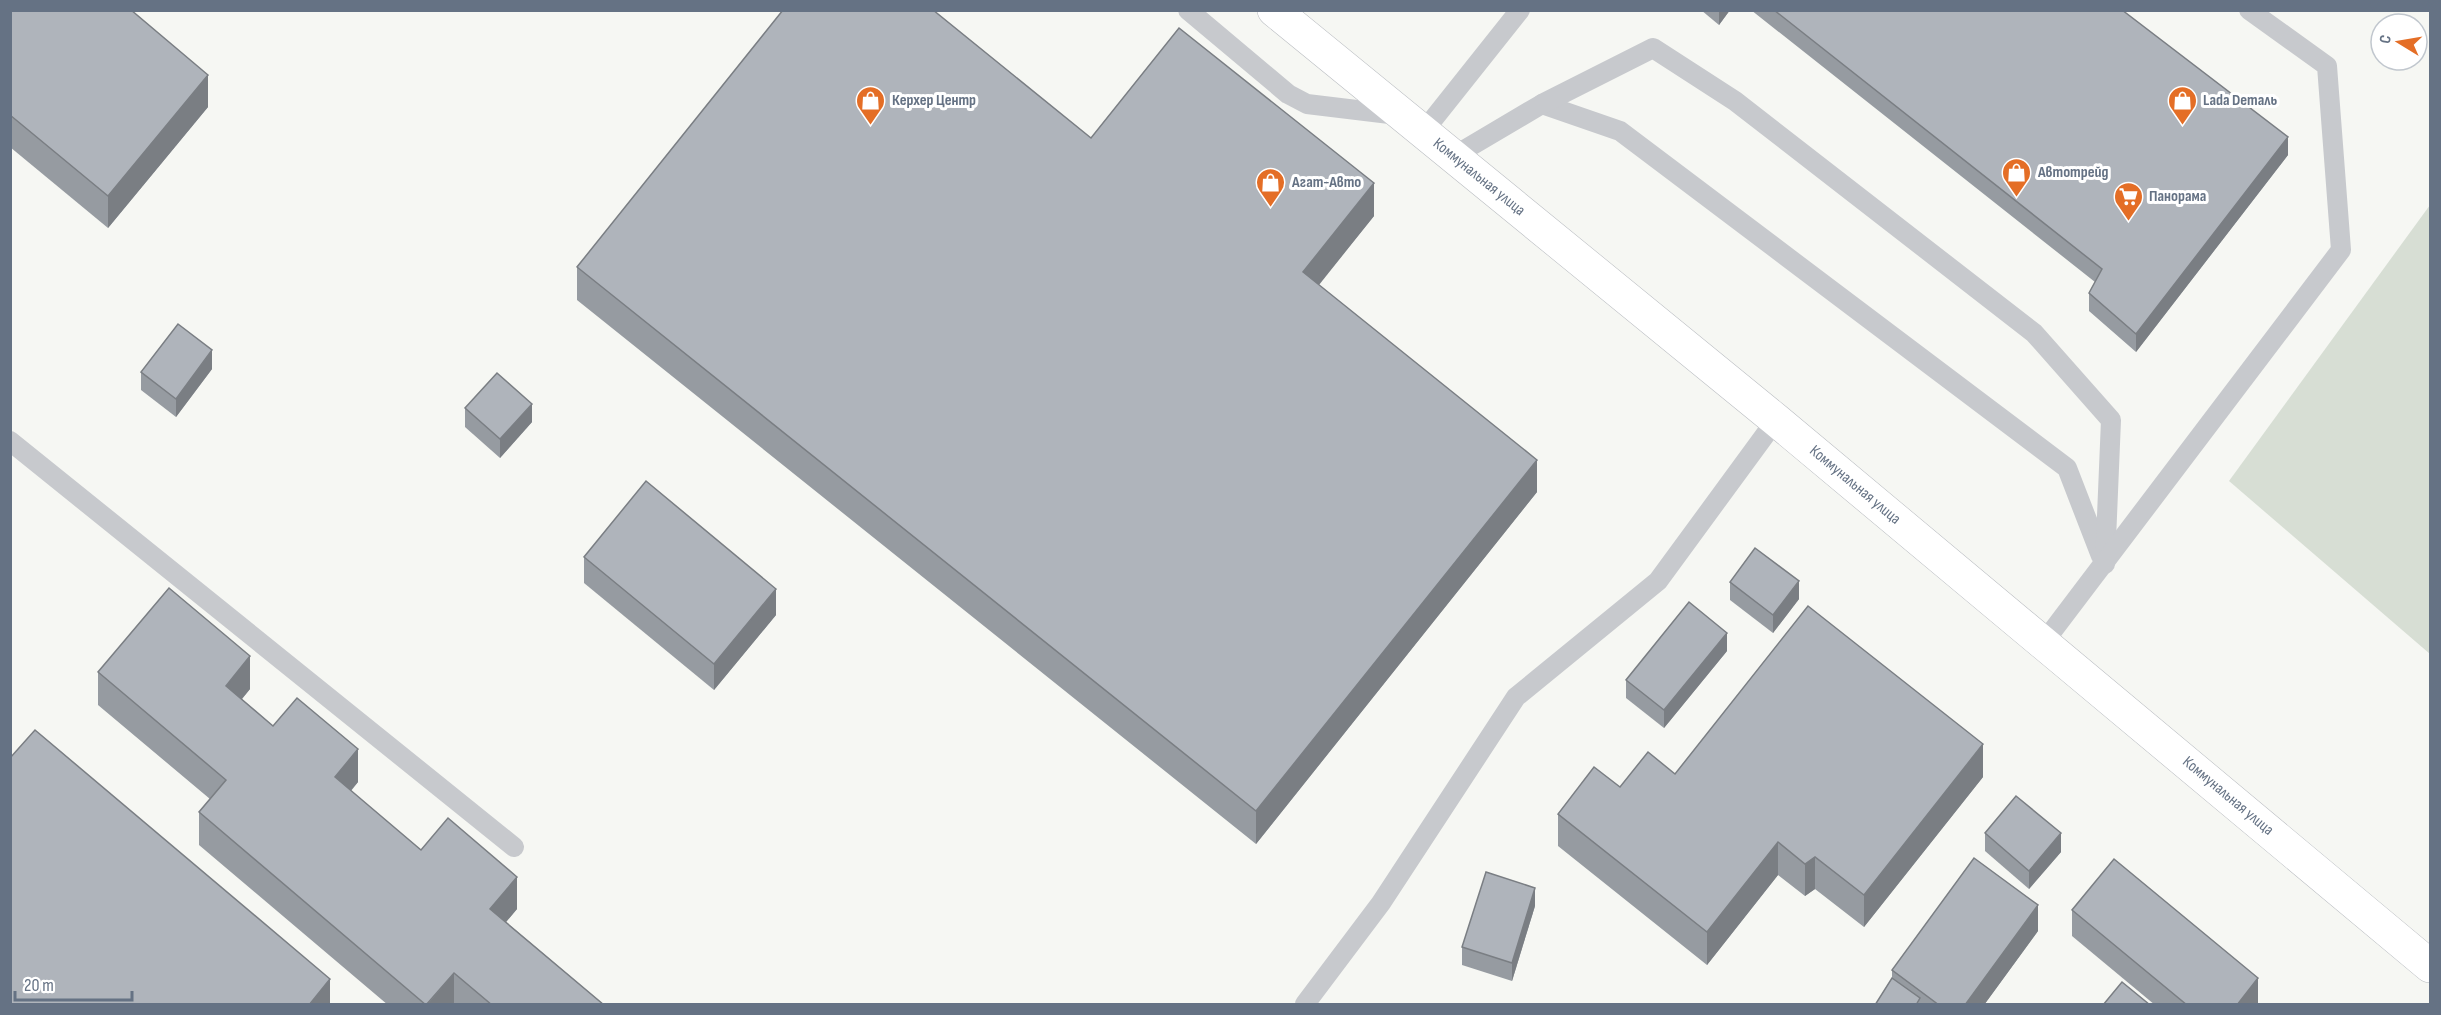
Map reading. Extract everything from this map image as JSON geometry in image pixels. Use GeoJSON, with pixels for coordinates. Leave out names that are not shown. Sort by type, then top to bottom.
{"type":"FeatureCollection","features":[{"type":"Feature","properties":{"kind":"street","name":"Коммунальная улица"},"geometry":{"type":"LineString","coordinates":[[1274,10],[1776,420],[2430,966]]}},
{"type":"Feature","properties":{"kind":"lane"},"geometry":{"type":"LineString","coordinates":[[1188,10],[1288,94],[1307,104],[1413,124],[1520,10]]}},
{"type":"Feature","properties":{"kind":"lane"},"geometry":{"type":"LineString","coordinates":[[2044,642],[2341,250],[2327,66],[2249,10]]}},
{"type":"Feature","properties":{"kind":"lane"},"geometry":{"type":"LineString","coordinates":[[1454,156],[1542,104],[1653,48],[1735,100],[2034,333],[2111,420],[2105,564]]}},
{"type":"Feature","properties":{"kind":"lane"},"geometry":{"type":"LineString","coordinates":[[1542,104],[1620,131],[2067,468],[2105,564]]}},
{"type":"Feature","properties":{"kind":"lane"},"geometry":{"type":"LineString","coordinates":[[1305,1005],[1381,903],[1516,697],[1658,581],[1776,420]]}},
{"type":"Feature","properties":{"kind":"lane"},"geometry":{"type":"LineString","coordinates":[[10,441],[514,847]]}},
{"type":"Feature","properties":{"kind":"shaded area"},"geometry":{"type":"Polygon","coordinates":[[[2430,205],[2430,654],[2229,481],[2430,205]]]}},
{"type":"Feature","properties":{"kind":"building"},"geometry":{"type":"Polygon","coordinates":[[[10,10],[131,10],[208,75],[108,196],[10,115],[10,10]]]}},
{"type":"Feature","properties":{"kind":"building"},"geometry":{"type":"Polygon","coordinates":[[[783,10],[933,10],[1091,138],[1179,28],[1374,183],[1303,272],[1537,460],[1256,811],[577,267],[783,10]]]}},
{"type":"Feature","properties":{"kind":"building","name":"Панорама"},"geometry":{"type":"Polygon","coordinates":[[[1774,10],[2122,10],[2288,137],[2136,334],[2089,293],[2102,269],[1774,10]]]}},
{"type":"Feature","properties":{"kind":"building"},"geometry":{"type":"Polygon","coordinates":[[[178,324],[212,350],[176,399],[141,372],[178,324]]]}},
{"type":"Feature","properties":{"kind":"building"},"geometry":{"type":"Polygon","coordinates":[[[497,373],[532,404],[500,439],[465,408],[497,373]]]}},
{"type":"Feature","properties":{"kind":"building"},"geometry":{"type":"Polygon","coordinates":[[[646,481],[776,589],[714,664],[584,557],[646,481]]]}},
{"type":"Feature","properties":{"kind":"building"},"geometry":{"type":"Polygon","coordinates":[[[1755,548],[1799,581],[1773,615],[1730,582],[1755,548]]]}},
{"type":"Feature","properties":{"kind":"building"},"geometry":{"type":"Polygon","coordinates":[[[169,588],[250,656],[226,686],[273,726],[297,698],[358,749],[335,777],[421,850],[448,818],[517,877],[490,909],[604,1005],[492,1005],[454,973],[426,1005],[199,812],[226,780],[98,672],[169,588]]]}},
{"type":"Feature","properties":{"kind":"building"},"geometry":{"type":"Polygon","coordinates":[[[1689,602],[1727,633],[1664,710],[1626,680],[1689,602]]]}},
{"type":"Feature","properties":{"kind":"building"},"geometry":{"type":"Polygon","coordinates":[[[1808,606],[1983,744],[1864,895],[1815,857],[1805,864],[1778,842],[1707,932],[1558,814],[1594,767],[1620,787],[1648,752],[1675,774],[1808,606]]]}},
{"type":"Feature","properties":{"kind":"building"},"geometry":{"type":"Polygon","coordinates":[[[35,730],[330,979],[309,1005],[10,1005],[10,758],[35,730]]]}},
{"type":"Feature","properties":{"kind":"building"},"geometry":{"type":"Polygon","coordinates":[[[2016,796],[2061,833],[2029,871],[1985,833],[2016,796]]]}},
{"type":"Feature","properties":{"kind":"building"},"geometry":{"type":"Polygon","coordinates":[[[1974,858],[2038,905],[1965,1005],[1939,1005],[1892,970],[1974,858]]]}},
{"type":"Feature","properties":{"kind":"building"},"geometry":{"type":"Polygon","coordinates":[[[2114,859],[2258,978],[2237,1005],[2187,1005],[2072,910],[2114,859]]]}},
{"type":"Feature","properties":{"kind":"building"},"geometry":{"type":"Polygon","coordinates":[[[1486,872],[1535,888],[1512,963],[1462,947],[1486,872]]]}},
{"type":"Feature","properties":{"kind":"building"},"geometry":{"type":"Polygon","coordinates":[[[1892,978],[1920,998],[1916,1005],[1875,1005],[1892,978]]]}},
{"type":"Feature","properties":{"kind":"building"},"geometry":{"type":"Polygon","coordinates":[[[2122,982],[2150,1005],[2103,1005],[2122,982]]]}},
{"type":"Feature","properties":{"kind":"place","name":"Керхер Центр"},"geometry":{"type":"Point","coordinates":[871,126]}},
{"type":"Feature","properties":{"kind":"place","name":"Lada Dеталь"},"geometry":{"type":"Point","coordinates":[2182,126]}},
{"type":"Feature","properties":{"kind":"place","name":"Автотрейд"},"geometry":{"type":"Point","coordinates":[2017,198]}},
{"type":"Feature","properties":{"kind":"place","name":"Агат-Авто"},"geometry":{"type":"Point","coordinates":[1271,208]}},
{"type":"Feature","properties":{"kind":"place","name":"Панорама"},"geometry":{"type":"Point","coordinates":[2128,222]}}]}
